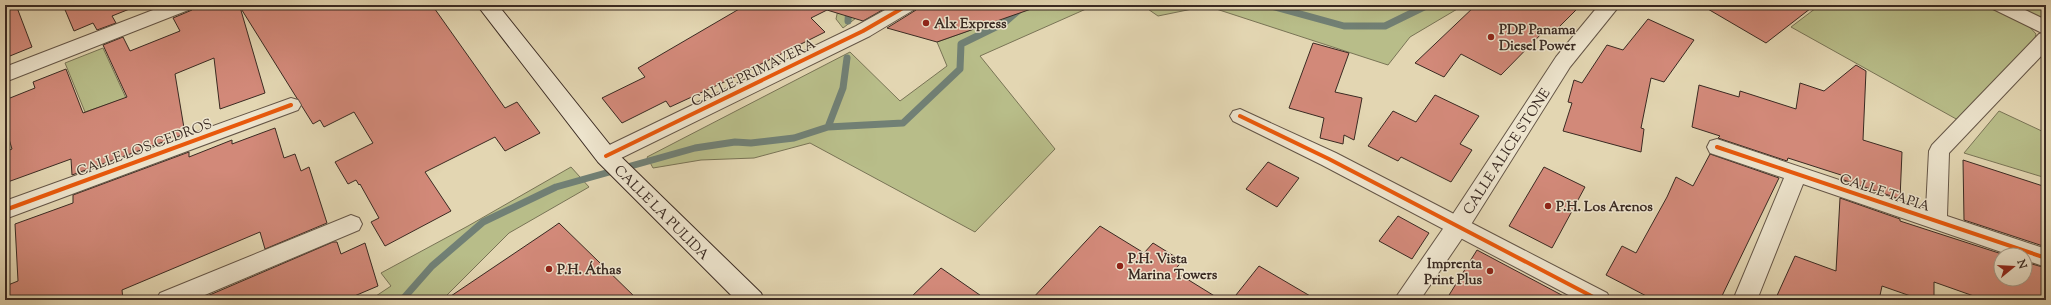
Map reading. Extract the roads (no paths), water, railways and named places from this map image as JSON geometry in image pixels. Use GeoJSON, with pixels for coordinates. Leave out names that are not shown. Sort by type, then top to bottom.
{"type":"FeatureCollection","features":[{"type":"Feature","properties":{"kind":"main road","name":"CALLE LA PULIDA"},"geometry":{"type":"LineString","coordinates":[[488,5],[606,156],[635,187],[752,300]]}},
{"type":"Feature","properties":{"kind":"main road","name":"CALLE ALICE STONE"},"geometry":{"type":"LineString","coordinates":[[1406,300],[1457,227],[1563,62],[1610,5]]}},
{"type":"Feature","properties":{"kind":"street"},"geometry":{"type":"LineString","coordinates":[[5,75],[184,5]]}},
{"type":"Feature","properties":{"kind":"street","name":"CALLE PRIMAVERA"},"geometry":{"type":"LineString","coordinates":[[606,156],[863,31],[908,5]]}},
{"type":"Feature","properties":{"kind":"street"},"geometry":{"type":"LineString","coordinates":[[2000,5],[2046,28]]}},
{"type":"Feature","properties":{"kind":"street"},"geometry":{"type":"LineString","coordinates":[[1936,221],[1939,151],[2046,39]]}},
{"type":"Feature","properties":{"kind":"street","name":"CALLE LOS CEDROS"},"geometry":{"type":"LineString","coordinates":[[5,210],[291,105]]}},
{"type":"Feature","properties":{"kind":"street"},"geometry":{"type":"LineString","coordinates":[[1240,116],[1329,159],[1599,300]]}},
{"type":"Feature","properties":{"kind":"street","name":"CALLE TAPIA"},"geometry":{"type":"LineString","coordinates":[[1717,147],[2046,258]]}},
{"type":"Feature","properties":{"kind":"street"},"geometry":{"type":"LineString","coordinates":[[1745,300],[1796,174]]}},
{"type":"Feature","properties":{"kind":"street"},"geometry":{"type":"LineString","coordinates":[[168,300],[352,224]]}},
{"type":"Feature","properties":{"kind":"waterway"},"geometry":{"type":"LineString","coordinates":[[848,21],[849,5]]}},
{"type":"Feature","properties":{"kind":"waterway"},"geometry":{"type":"LineString","coordinates":[[828,127],[903,123],[960,69],[961,44],[1004,23],[1025,5]]}},
{"type":"Feature","properties":{"kind":"waterway"},"geometry":{"type":"LineString","coordinates":[[1268,5],[1344,26],[1385,26],[1428,5]]}},
{"type":"Feature","properties":{"kind":"waterway"},"geometry":{"type":"LineString","coordinates":[[828,127],[843,88],[847,58]]}},
{"type":"Feature","properties":{"kind":"waterway"},"geometry":{"type":"LineString","coordinates":[[402,300],[432,266],[483,222],[556,187],[695,148],[735,142],[751,143],[794,138],[828,127]]}},
{"type":"Feature","properties":{"kind":"place","name":"Alx Express"},"geometry":{"type":"Point","coordinates":[926,23]}},
{"type":"Feature","properties":{"kind":"place","name":"PDP Panama Diesel Power"},"geometry":{"type":"Point","coordinates":[1491,37]}},
{"type":"Feature","properties":{"kind":"place","name":"P.H. Los Arenos"},"geometry":{"type":"Point","coordinates":[1548,206]}},
{"type":"Feature","properties":{"kind":"place","name":"P.H. Vista Marina Towers"},"geometry":{"type":"Point","coordinates":[1120,266]}},
{"type":"Feature","properties":{"kind":"place","name":"P.H. Áthas"},"geometry":{"type":"Point","coordinates":[549,269]}},
{"type":"Feature","properties":{"kind":"place","name":"Imprenta Print Plus"},"geometry":{"type":"Point","coordinates":[1490,271]}}]}
